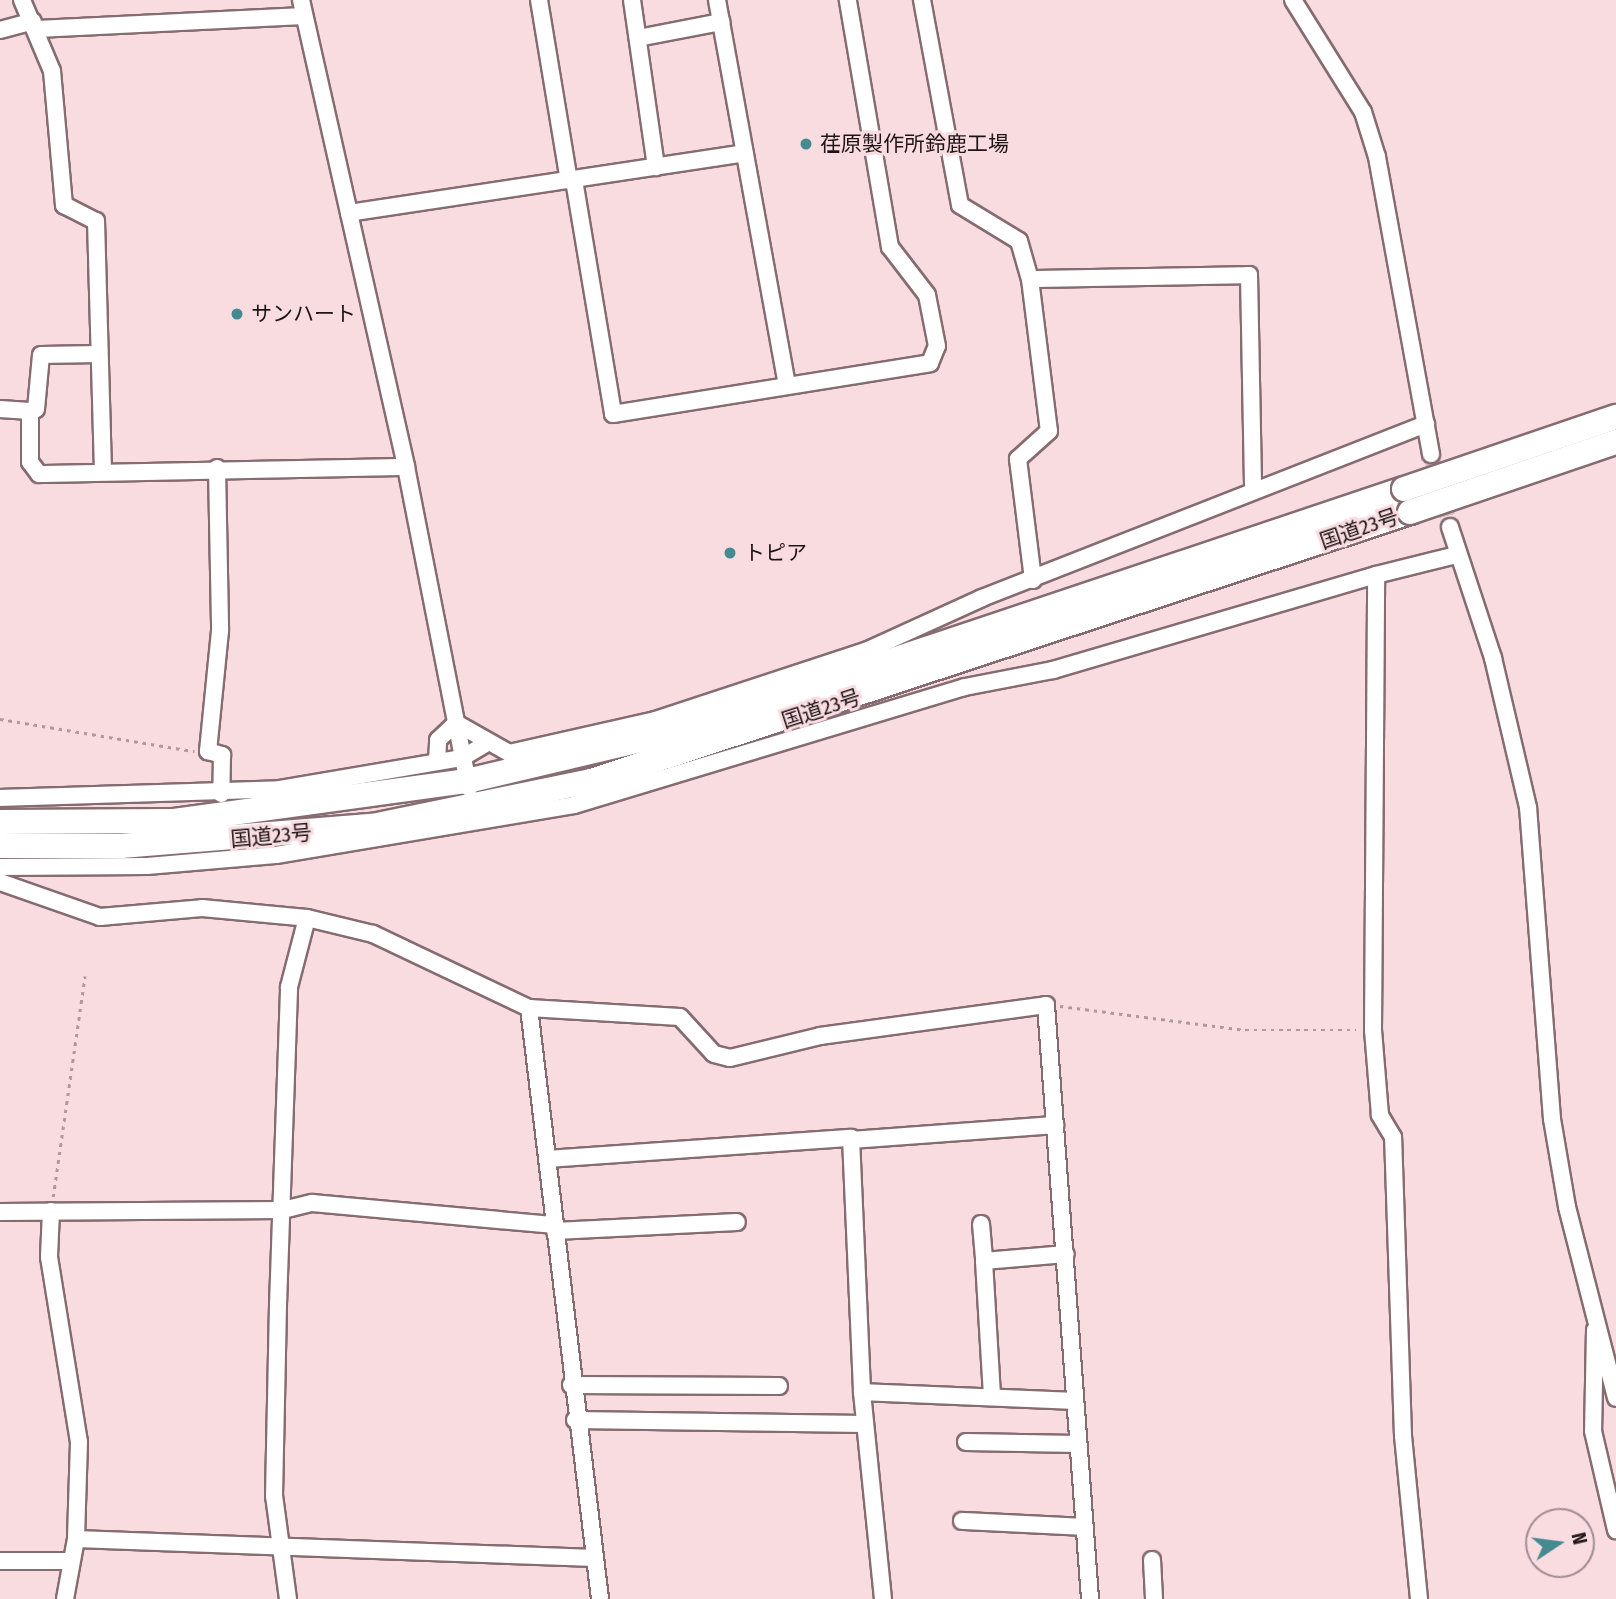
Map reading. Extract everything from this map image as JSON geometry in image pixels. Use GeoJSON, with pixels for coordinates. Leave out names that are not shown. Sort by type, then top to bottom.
{"type":"FeatureCollection","features":[{"type":"Feature","properties":{"kind":"highway","name":"国道23号"},"geometry":{"type":"LineString","coordinates":[[0,846],[246,839],[473,807],[677,757],[1407,500],[1616,417]]}},
{"type":"Feature","properties":{"kind":"highway","name":"国道23号"},"geometry":{"type":"LineString","coordinates":[[0,822],[174,821],[687,729],[1407,500],[1616,442]]}},
{"type":"Feature","properties":{"kind":"street"},"geometry":{"type":"LineString","coordinates":[[23,0],[52,71],[64,205],[96,221],[103,471]]}},
{"type":"Feature","properties":{"kind":"street"},"geometry":{"type":"LineString","coordinates":[[539,0],[614,414],[930,363],[937,346],[927,295],[890,247],[848,0]]}},
{"type":"Feature","properties":{"kind":"street"},"geometry":{"type":"LineString","coordinates":[[632,0],[656,167]]}},
{"type":"Feature","properties":{"kind":"street"},"geometry":{"type":"LineString","coordinates":[[717,0],[787,386]]}},
{"type":"Feature","properties":{"kind":"street"},"geometry":{"type":"LineString","coordinates":[[922,0],[960,205],[1019,241],[1030,279],[1049,431],[1018,459],[1033,580]]}},
{"type":"Feature","properties":{"kind":"street"},"geometry":{"type":"LineString","coordinates":[[1293,0],[1363,112],[1431,454]]}},
{"type":"Feature","properties":{"kind":"street"},"geometry":{"type":"LineString","coordinates":[[0,30],[35,25],[303,8],[406,467],[473,807]]}},
{"type":"Feature","properties":{"kind":"street"},"geometry":{"type":"LineString","coordinates":[[638,38],[721,22]]}},
{"type":"Feature","properties":{"kind":"street"},"geometry":{"type":"LineString","coordinates":[[349,214],[744,153]]}},
{"type":"Feature","properties":{"kind":"street"},"geometry":{"type":"LineString","coordinates":[[1030,279],[1249,275],[1253,490]]}},
{"type":"Feature","properties":{"kind":"street"},"geometry":{"type":"LineString","coordinates":[[0,409],[36,409],[41,355],[99,354]]}},
{"type":"Feature","properties":{"kind":"street"},"geometry":{"type":"LineString","coordinates":[[30,411],[30,462],[39,474],[217,468],[406,467]]}},
{"type":"Feature","properties":{"kind":"street"},"geometry":{"type":"LineString","coordinates":[[456,723],[509,753],[655,720],[868,650],[1253,490],[1426,424]]}},
{"type":"Feature","properties":{"kind":"street"},"geometry":{"type":"LineString","coordinates":[[217,468],[220,631],[208,751],[222,755],[221,794]]}},
{"type":"Feature","properties":{"kind":"street"},"geometry":{"type":"LineString","coordinates":[[1450,527],[1493,658],[1528,807],[1552,1119],[1616,1398]]}},
{"type":"Feature","properties":{"kind":"street"},"geometry":{"type":"LineString","coordinates":[[0,867],[146,866],[276,855],[548,811],[965,687],[1054,670],[1376,575],[1457,555]]}},
{"type":"Feature","properties":{"kind":"street"},"geometry":{"type":"LineString","coordinates":[[1376,575],[1373,1030],[1380,1115],[1393,1137],[1403,1436],[1419,1599]]}},
{"type":"Feature","properties":{"kind":"street"},"geometry":{"type":"LineString","coordinates":[[437,762],[438,740],[456,723]]}},
{"type":"Feature","properties":{"kind":"street"},"geometry":{"type":"LineString","coordinates":[[465,770],[489,742]]}},
{"type":"Feature","properties":{"kind":"street"},"geometry":{"type":"LineString","coordinates":[[0,798],[333,793],[437,762],[465,770]]}},
{"type":"Feature","properties":{"kind":"street"},"geometry":{"type":"LineString","coordinates":[[0,882],[100,917],[202,908],[307,918],[373,934],[529,1008],[680,1017],[714,1054],[730,1058],[820,1036],[1046,1005],[1090,1599]]}},
{"type":"Feature","properties":{"kind":"street"},"geometry":{"type":"LineString","coordinates":[[288,1599],[277,1545],[289,987],[307,918]]}},
{"type":"Feature","properties":{"kind":"street"},"geometry":{"type":"LineString","coordinates":[[529,1008],[575,1420],[600,1599]]}},
{"type":"Feature","properties":{"kind":"street"},"geometry":{"type":"LineString","coordinates":[[547,1159],[1055,1125]]}},
{"type":"Feature","properties":{"kind":"street"},"geometry":{"type":"LineString","coordinates":[[851,1138],[862,1392],[883,1599]]}},
{"type":"Feature","properties":{"kind":"street"},"geometry":{"type":"LineString","coordinates":[[0,1212],[283,1210],[312,1203],[555,1228],[737,1222]]}},
{"type":"Feature","properties":{"kind":"street"},"geometry":{"type":"LineString","coordinates":[[51,1211],[49,1257],[79,1442],[76,1539],[65,1599]]}},
{"type":"Feature","properties":{"kind":"street"},"geometry":{"type":"LineString","coordinates":[[981,1224],[992,1396]]}},
{"type":"Feature","properties":{"kind":"street"},"geometry":{"type":"LineString","coordinates":[[984,1261],[1066,1254]]}},
{"type":"Feature","properties":{"kind":"street"},"geometry":{"type":"LineString","coordinates":[[1597,1324],[1593,1431],[1616,1530]]}},
{"type":"Feature","properties":{"kind":"street"},"geometry":{"type":"LineString","coordinates":[[571,1385],[779,1386]]}},
{"type":"Feature","properties":{"kind":"street"},"geometry":{"type":"LineString","coordinates":[[862,1392],[1074,1401]]}},
{"type":"Feature","properties":{"kind":"street"},"geometry":{"type":"LineString","coordinates":[[575,1420],[865,1424]]}},
{"type":"Feature","properties":{"kind":"street"},"geometry":{"type":"LineString","coordinates":[[966,1442],[1077,1444]]}},
{"type":"Feature","properties":{"kind":"street"},"geometry":{"type":"LineString","coordinates":[[962,1521],[1083,1527]]}},
{"type":"Feature","properties":{"kind":"street"},"geometry":{"type":"LineString","coordinates":[[76,1539],[595,1558]]}},
{"type":"Feature","properties":{"kind":"street"},"geometry":{"type":"LineString","coordinates":[[1152,1560],[1154,1599]]}},
{"type":"Feature","properties":{"kind":"street"},"geometry":{"type":"LineString","coordinates":[[0,1561],[71,1561]]}},
{"type":"Feature","properties":{"kind":"path"},"geometry":{"type":"LineString","coordinates":[[0,719],[208,751]]}},
{"type":"Feature","properties":{"kind":"path"},"geometry":{"type":"LineString","coordinates":[[51,1211],[85,976]]}},
{"type":"Feature","properties":{"kind":"path"},"geometry":{"type":"LineString","coordinates":[[1046,1005],[1122,1010],[1245,1030],[1373,1030]]}},
{"type":"Feature","properties":{"kind":"tunnel"},"geometry":{"type":"LineString","coordinates":[[1431,454],[1450,527]]}},
{"type":"Feature","properties":{"kind":"place","name":"荏原製作所鈴鹿工場"},"geometry":{"type":"Point","coordinates":[806,144]}},
{"type":"Feature","properties":{"kind":"place","name":"サンハート"},"geometry":{"type":"Point","coordinates":[237,314]}},
{"type":"Feature","properties":{"kind":"place","name":"トピア"},"geometry":{"type":"Point","coordinates":[730,553]}}]}
